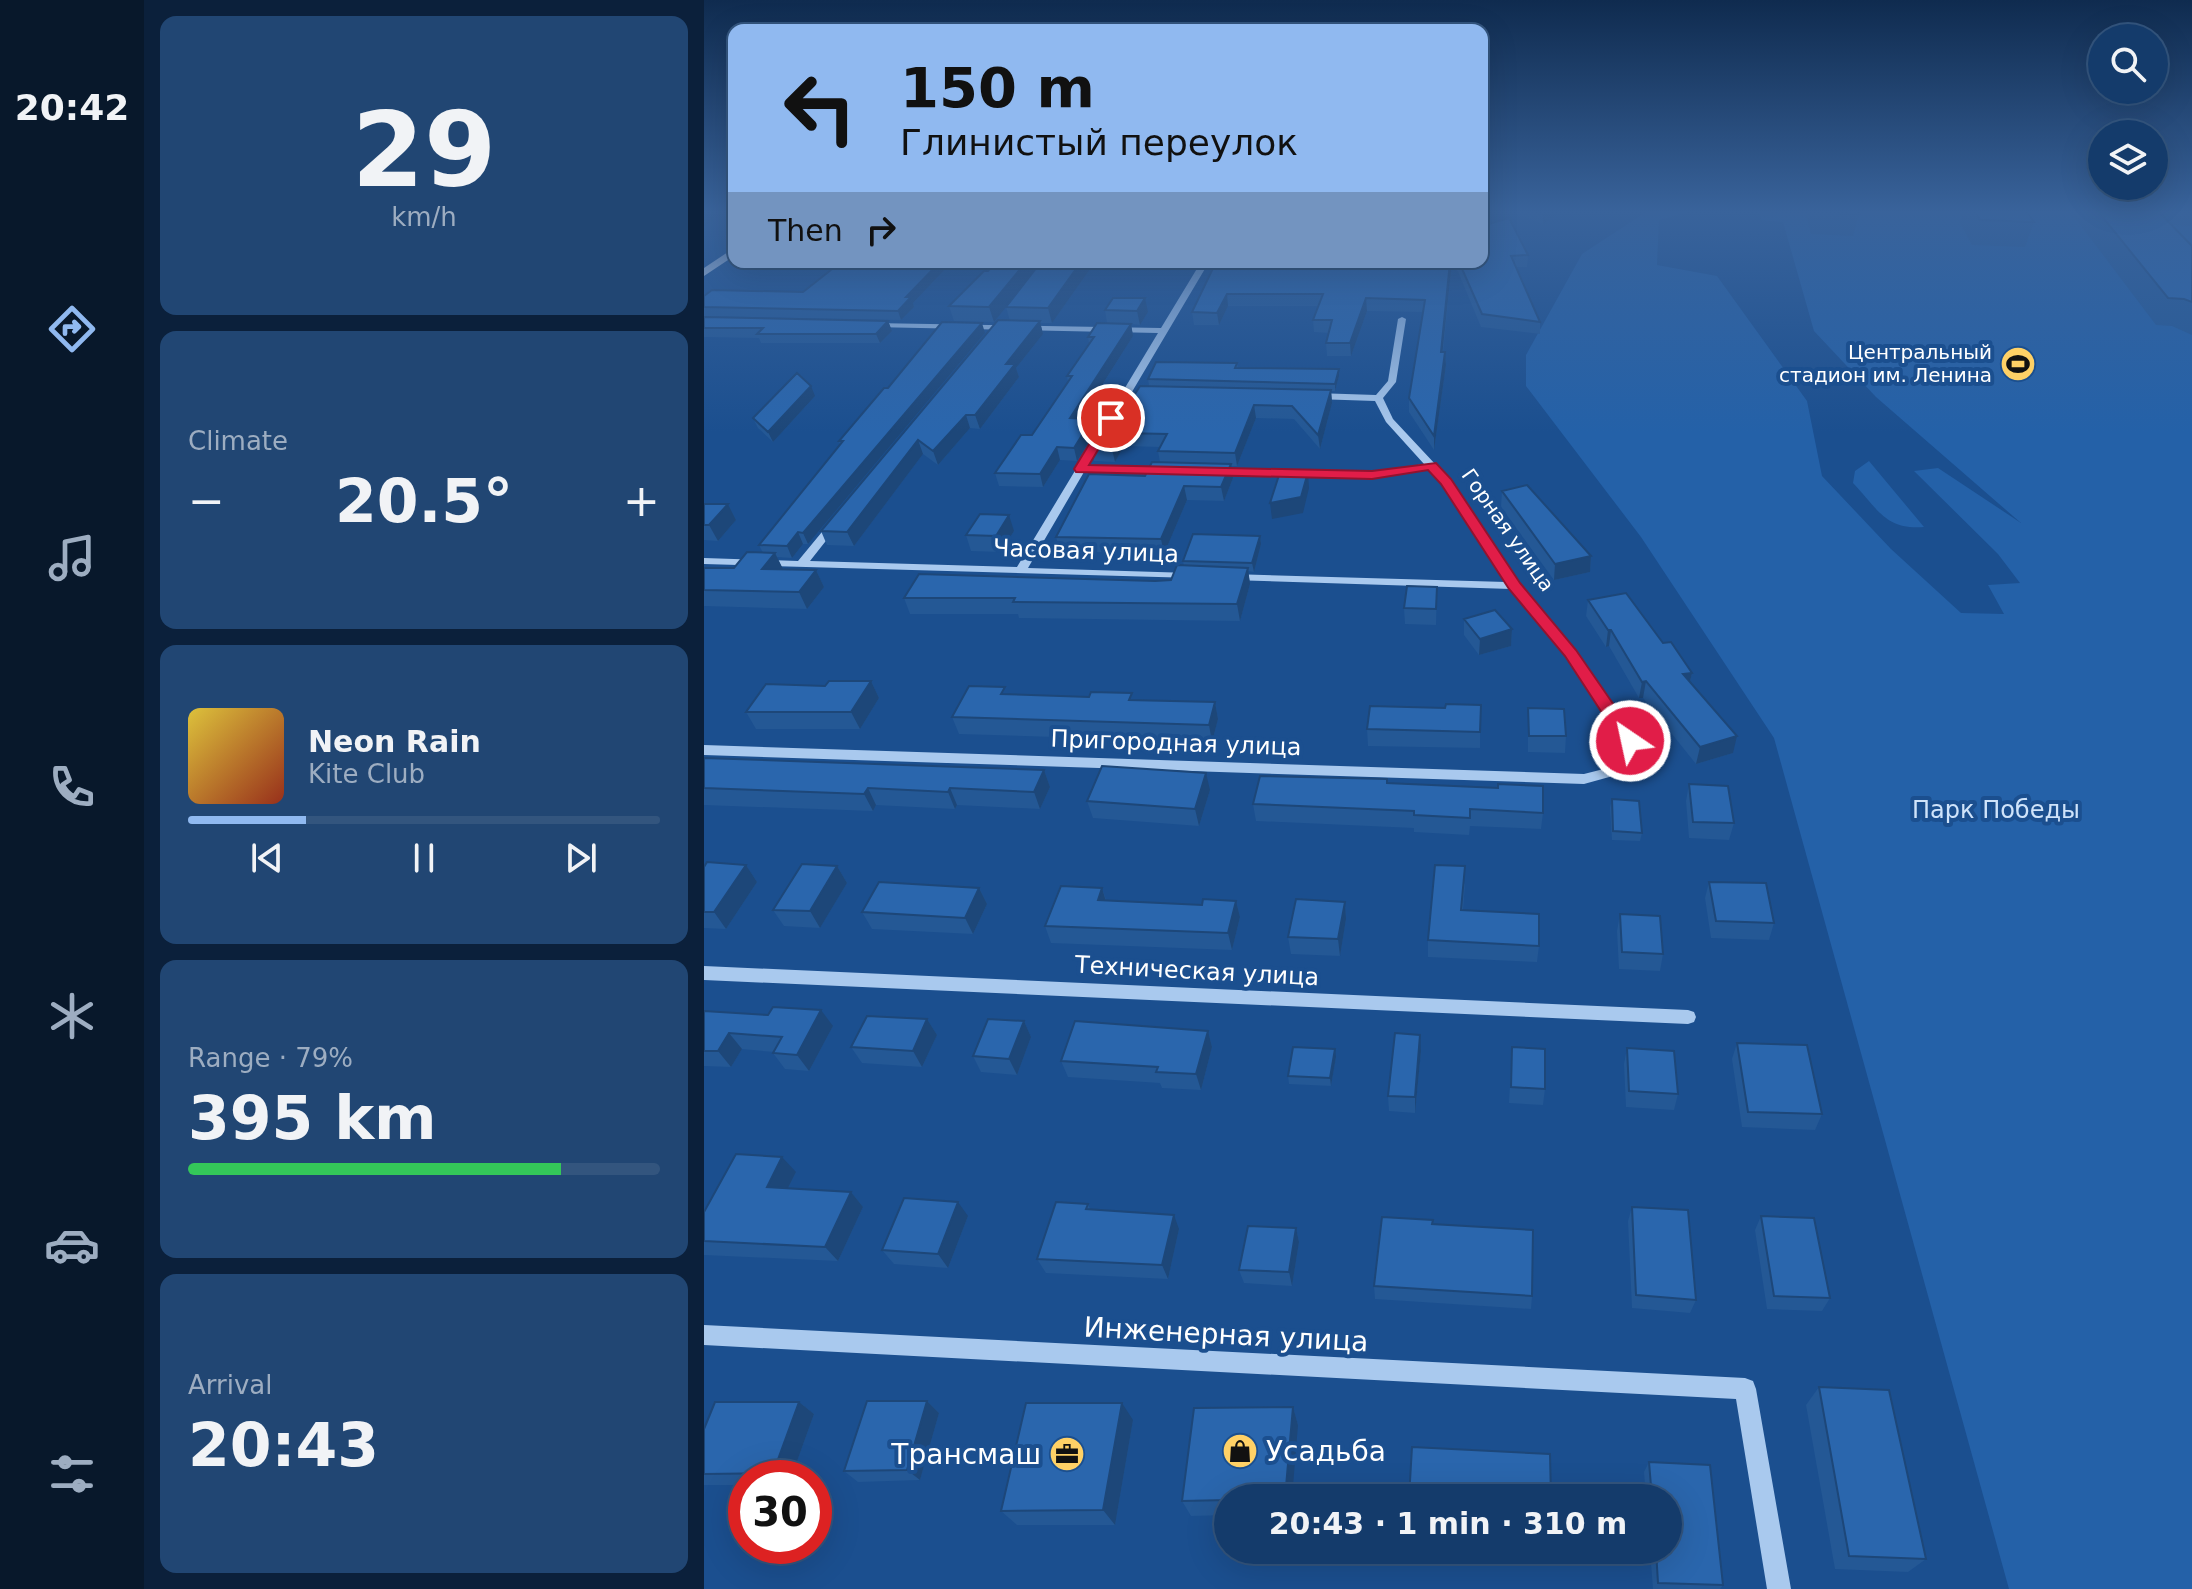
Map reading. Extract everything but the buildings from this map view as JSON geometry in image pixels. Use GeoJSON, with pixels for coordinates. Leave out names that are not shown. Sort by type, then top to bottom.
{"type":"FeatureCollection","features":[{"type":"Feature","properties":{"kind":"street"},"geometry":{"type":"LineString","coordinates":[[1020,571],[1192,284]]}},
{"type":"Feature","properties":{"kind":"street"},"geometry":{"type":"LineString","coordinates":[[988,339],[1006,316]]}},
{"type":"Feature","properties":{"kind":"street"},"geometry":{"type":"LineString","coordinates":[[1299,396],[1378,398],[1392,382],[1402,319]]}},
{"type":"Feature","properties":{"kind":"street"},"geometry":{"type":"LineString","coordinates":[[858,324],[1163,331]]}},
{"type":"Feature","properties":{"kind":"street"},"geometry":{"type":"LineString","coordinates":[[1126,392],[1142,392]]}},
{"type":"Feature","properties":{"kind":"street","name":"Горная улица"},"geometry":{"type":"LineString","coordinates":[[1378,398],[1389,420],[1446,482],[1514,586],[1571,653],[1644,763]]}},
{"type":"Feature","properties":{"kind":"street"},"geometry":{"type":"LineString","coordinates":[[1203,471],[1372,475],[1431,466]]}},
{"type":"Feature","properties":{"kind":"street"},"geometry":{"type":"LineString","coordinates":[[1081,469],[1173,471]]}},
{"type":"Feature","properties":{"kind":"street"},"geometry":{"type":"LineString","coordinates":[[802,563],[841,515]]}},
{"type":"Feature","properties":{"kind":"street","name":"Часовая улица"},"geometry":{"type":"LineString","coordinates":[[704,561],[1196,576]]}},
{"type":"Feature","properties":{"kind":"street","name":"Часовая улица"},"geometry":{"type":"LineString","coordinates":[[1212,577],[1514,586]]}},
{"type":"Feature","properties":{"kind":"street","name":"Пригородная улица"},"geometry":{"type":"LineString","coordinates":[[704,750],[1584,779],[1644,763]]}},
{"type":"Feature","properties":{"kind":"street","name":"Техническая улица"},"geometry":{"type":"LineString","coordinates":[[704,973],[1688,1017]]}},
{"type":"Feature","properties":{"kind":"street","name":"Инженерная улица"},"geometry":{"type":"LineString","coordinates":[[704,1335],[1745,1389],[1779,1589]]}},
{"type":"Feature","properties":{"kind":"green space","name":"Парк Победы"},"geometry":{"type":"Polygon","coordinates":[[[1565,284],[1723,284],[1807,401],[1822,476],[1891,549],[1961,613],[2004,614],[1988,585],[2020,583],[1998,554],[1914,471],[1938,468],[2021,523],[1876,397],[1814,331],[1801,284],[2192,284],[2192,1589],[2009,1589],[1774,738],[1641,537],[1526,386],[1526,355],[1565,284]]]}},
{"type":"Feature","properties":{"kind":"green space"},"geometry":{"type":"Polygon","coordinates":[[[1869,461],[1924,527],[1891,521],[1853,483],[1855,471],[1869,461]]]}},
{"type":"Feature","properties":{"kind":"place","name":"Центральный стадион им. Ленина"},"geometry":{"type":"Point","coordinates":[2018,364]}},
{"type":"Feature","properties":{"kind":"place","name":"Усадьба"},"geometry":{"type":"Point","coordinates":[1240,1451]}},
{"type":"Feature","properties":{"kind":"place","name":"Трансмаш"},"geometry":{"type":"Point","coordinates":[1067,1454]}},
{"type":"Feature","properties":{"kind":"route"},"geometry":{"type":"LineString","coordinates":[[1111,418],[1081,469],[1372,475],[1431,466],[1446,482],[1514,586],[1571,653],[1630,741]]}}]}
